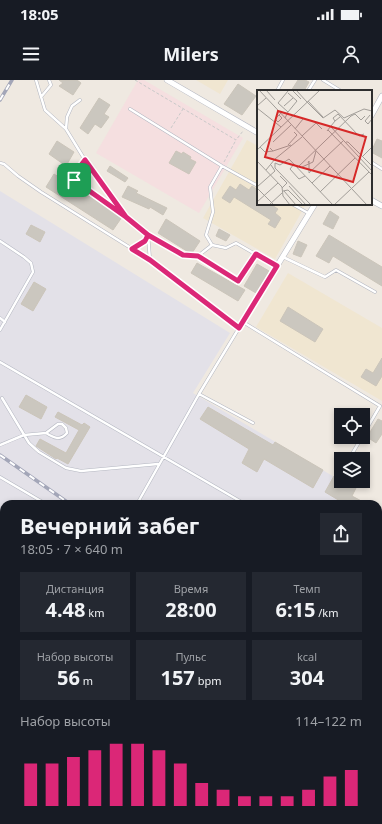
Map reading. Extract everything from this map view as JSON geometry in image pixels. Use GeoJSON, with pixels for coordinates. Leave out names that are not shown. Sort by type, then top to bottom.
{"type":"FeatureCollection","features":[{"type":"Feature","properties":{"kind":"street"},"geometry":{"type":"LineString","coordinates":[[167,80],[257,132]]}},
{"type":"Feature","properties":{"kind":"street"},"geometry":{"type":"LineString","coordinates":[[373,109],[380,103],[382,96]]}},
{"type":"Feature","properties":{"kind":"street"},"geometry":{"type":"LineString","coordinates":[[372,201],[382,206]]}},
{"type":"Feature","properties":{"kind":"street"},"geometry":{"type":"LineString","coordinates":[[239,328],[314,205]]}},
{"type":"Feature","properties":{"kind":"lane"},"geometry":{"type":"LineString","coordinates":[[36,80],[45,110],[66,129],[85,160],[126,217]]}},
{"type":"Feature","properties":{"kind":"lane"},"geometry":{"type":"LineString","coordinates":[[41,97],[51,85],[49,80]]}},
{"type":"Feature","properties":{"kind":"lane"},"geometry":{"type":"LineString","coordinates":[[278,90],[283,80]]}},
{"type":"Feature","properties":{"kind":"lane"},"geometry":{"type":"LineString","coordinates":[[309,90],[315,80]]}},
{"type":"Feature","properties":{"kind":"lane"},"geometry":{"type":"LineString","coordinates":[[322,80],[339,90]]}},
{"type":"Feature","properties":{"kind":"lane"},"geometry":{"type":"LineString","coordinates":[[66,129],[67,117],[72,106],[80,100]]}},
{"type":"Feature","properties":{"kind":"lane"},"geometry":{"type":"LineString","coordinates":[[130,109],[222,166],[257,185]]}},
{"type":"Feature","properties":{"kind":"lane"},"geometry":{"type":"LineString","coordinates":[[85,160],[73,176],[74,180],[126,217],[148,235],[183,255],[198,256],[238,281],[256,254]]}},
{"type":"Feature","properties":{"kind":"lane"},"geometry":{"type":"LineString","coordinates":[[0,162],[42,192],[150,260],[239,328],[163,456],[139,500]]}},
{"type":"Feature","properties":{"kind":"lane"},"geometry":{"type":"LineString","coordinates":[[372,163],[382,168]]}},
{"type":"Feature","properties":{"kind":"lane"},"geometry":{"type":"LineString","coordinates":[[222,166],[210,187],[213,212],[206,235],[212,245],[226,248],[236,243],[277,266]]}},
{"type":"Feature","properties":{"kind":"lane"},"geometry":{"type":"LineString","coordinates":[[294,205],[308,213]]}},
{"type":"Feature","properties":{"kind":"lane"},"geometry":{"type":"LineString","coordinates":[[132,249],[145,241],[148,235]]}},
{"type":"Feature","properties":{"kind":"lane"},"geometry":{"type":"LineString","coordinates":[[148,235],[150,260]]}},
{"type":"Feature","properties":{"kind":"lane"},"geometry":{"type":"LineString","coordinates":[[0,241],[31,263],[33,272],[0,330]]}},
{"type":"Feature","properties":{"kind":"lane"},"geometry":{"type":"LineString","coordinates":[[198,256],[212,245]]}},
{"type":"Feature","properties":{"kind":"lane"},"geometry":{"type":"LineString","coordinates":[[282,257],[325,277],[336,270],[375,292]]}},
{"type":"Feature","properties":{"kind":"lane"},"geometry":{"type":"LineString","coordinates":[[0,318],[5,322]]}},
{"type":"Feature","properties":{"kind":"lane"},"geometry":{"type":"LineString","coordinates":[[243,322],[381,407],[370,424]]}},
{"type":"Feature","properties":{"kind":"lane"},"geometry":{"type":"LineString","coordinates":[[0,362],[238,500]]}},
{"type":"Feature","properties":{"kind":"lane"},"geometry":{"type":"LineString","coordinates":[[199,394],[252,423]]}},
{"type":"Feature","properties":{"kind":"lane"},"geometry":{"type":"LineString","coordinates":[[2,398],[29,443],[39,452],[66,468],[81,471],[159,464]]}},
{"type":"Feature","properties":{"kind":"lane"},"geometry":{"type":"LineString","coordinates":[[0,445],[24,435],[46,433],[58,424],[62,424],[66,428],[67,433],[58,438],[46,433]]}},
{"type":"Feature","properties":{"kind":"lane"},"geometry":{"type":"LineString","coordinates":[[0,477],[39,500]]}},
{"type":"Feature","properties":{"kind":"path"},"geometry":{"type":"LineString","coordinates":[[135,80],[236,140]]}},
{"type":"Feature","properties":{"kind":"path"},"geometry":{"type":"LineString","coordinates":[[168,132],[183,108]]}},
{"type":"Feature","properties":{"kind":"path"},"geometry":{"type":"LineString","coordinates":[[222,166],[236,140],[246,126]]}},
{"type":"Feature","properties":{"kind":"shaded area"},"geometry":{"type":"Polygon","coordinates":[[[138,80],[144,80],[243,138],[199,213],[96,153],[138,80]]]}},
{"type":"Feature","properties":{"kind":"shaded area"},"geometry":{"type":"Polygon","coordinates":[[[196,80],[228,80],[220,94],[196,80]]]}},
{"type":"Feature","properties":{"kind":"shaded area"},"geometry":{"type":"Polygon","coordinates":[[[247,140],[257,145],[257,205],[305,205],[275,259],[203,218],[247,140]]]}},
{"type":"Feature","properties":{"kind":"shaded area"},"geometry":{"type":"Polygon","coordinates":[[[0,191],[230,333],[193,393],[334,477],[334,488],[356,488],[352,496],[360,500],[0,500],[0,191]]]}},
{"type":"Feature","properties":{"kind":"shaded area"},"geometry":{"type":"Polygon","coordinates":[[[288,273],[382,328],[382,401],[256,327],[288,273]]]}},
{"type":"Feature","properties":{"kind":"building"},"geometry":{"type":"Polygon","coordinates":[[[59,80],[77,80],[81,83],[73,95],[59,86],[63,83],[59,80]]]}},
{"type":"Feature","properties":{"kind":"building"},"geometry":{"type":"Polygon","coordinates":[[[298,80],[305,80],[309,82],[305,90],[292,90],[298,80]]]}},
{"type":"Feature","properties":{"kind":"building"},"geometry":{"type":"Polygon","coordinates":[[[238,84],[256,96],[242,115],[224,104],[238,84]]]}},
{"type":"Feature","properties":{"kind":"building"},"geometry":{"type":"Polygon","coordinates":[[[99,98],[110,105],[104,114],[109,117],[101,128],[95,124],[88,134],[80,128],[99,98]]]}},
{"type":"Feature","properties":{"kind":"building"},"geometry":{"type":"Polygon","coordinates":[[[377,139],[382,141],[382,158],[372,153],[377,139]]]}},
{"type":"Feature","properties":{"kind":"building"},"geometry":{"type":"Polygon","coordinates":[[[57,141],[74,152],[66,166],[49,154],[57,141]]]}},
{"type":"Feature","properties":{"kind":"building"},"geometry":{"type":"Polygon","coordinates":[[[176,151],[182,154],[183,152],[191,157],[190,159],[196,162],[189,174],[169,163],[176,151]]]}},
{"type":"Feature","properties":{"kind":"building"},"geometry":{"type":"Polygon","coordinates":[[[110,166],[128,178],[125,182],[107,171],[110,166]]]}},
{"type":"Feature","properties":{"kind":"building"},"geometry":{"type":"Polygon","coordinates":[[[54,174],[122,217],[113,230],[46,187],[54,174]]]}},
{"type":"Feature","properties":{"kind":"building"},"geometry":{"type":"Polygon","coordinates":[[[240,184],[249,190],[252,186],[257,189],[257,205],[272,205],[278,209],[275,213],[281,218],[275,228],[268,224],[271,220],[234,197],[230,203],[222,198],[230,186],[236,190],[240,184]]]}},
{"type":"Feature","properties":{"kind":"building"},"geometry":{"type":"Polygon","coordinates":[[[128,186],[138,191],[136,193],[167,208],[163,215],[150,207],[149,209],[122,197],[128,186]]]}},
{"type":"Feature","properties":{"kind":"building"},"geometry":{"type":"Polygon","coordinates":[[[330,211],[339,217],[333,229],[323,224],[330,211]]]}},
{"type":"Feature","properties":{"kind":"building"},"geometry":{"type":"Polygon","coordinates":[[[166,219],[200,241],[192,253],[158,233],[166,219]]]}},
{"type":"Feature","properties":{"kind":"building"},"geometry":{"type":"Polygon","coordinates":[[[31,225],[45,232],[40,242],[26,234],[31,225]]]}},
{"type":"Feature","properties":{"kind":"building"},"geometry":{"type":"Polygon","coordinates":[[[219,229],[230,235],[226,241],[216,236],[219,229]]]}},
{"type":"Feature","properties":{"kind":"building"},"geometry":{"type":"Polygon","coordinates":[[[329,235],[382,267],[382,286],[333,256],[329,263],[316,256],[329,235]]]}},
{"type":"Feature","properties":{"kind":"building"},"geometry":{"type":"Polygon","coordinates":[[[298,241],[307,245],[301,257],[293,254],[298,241]]]}},
{"type":"Feature","properties":{"kind":"building"},"geometry":{"type":"Polygon","coordinates":[[[197,263],[245,290],[238,301],[191,273],[197,263]]]}},
{"type":"Feature","properties":{"kind":"building"},"geometry":{"type":"Polygon","coordinates":[[[257,264],[269,271],[256,293],[244,286],[257,264]]]}},
{"type":"Feature","properties":{"kind":"building"},"geometry":{"type":"Polygon","coordinates":[[[34,282],[46,289],[33,311],[21,304],[34,282]]]}},
{"type":"Feature","properties":{"kind":"building"},"geometry":{"type":"Polygon","coordinates":[[[288,307],[323,329],[315,342],[280,321],[288,307]]]}},
{"type":"Feature","properties":{"kind":"building"},"geometry":{"type":"Polygon","coordinates":[[[382,358],[382,376],[376,386],[361,377],[366,369],[373,373],[382,358]]]}},
{"type":"Feature","properties":{"kind":"building"},"geometry":{"type":"Polygon","coordinates":[[[26,395],[47,407],[41,419],[19,407],[26,395]]]}},
{"type":"Feature","properties":{"kind":"building"},"geometry":{"type":"Polygon","coordinates":[[[208,407],[273,445],[275,442],[323,470],[313,488],[264,459],[257,472],[242,463],[249,449],[200,419],[208,407]]]}},
{"type":"Feature","properties":{"kind":"building"},"geometry":{"type":"Polygon","coordinates":[[[58,412],[82,425],[84,423],[90,427],[68,464],[57,458],[56,459],[36,446],[40,439],[66,453],[79,430],[55,417],[58,412]]]}},
{"type":"Feature","properties":{"kind":"building"},"geometry":{"type":"Polygon","coordinates":[[[378,419],[382,421],[382,434],[376,443],[370,439],[370,432],[378,419]]]}},
{"type":"Feature","properties":{"kind":"building"},"geometry":{"type":"Polygon","coordinates":[[[334,476],[334,488],[356,488],[352,496],[360,500],[338,500],[325,492],[334,476]]]}},
{"type":"Feature","properties":{"kind":"railway"},"geometry":{"type":"LineString","coordinates":[[0,100],[12,80]]}},
{"type":"Feature","properties":{"kind":"railway"},"geometry":{"type":"LineString","coordinates":[[0,455],[64,500]]}},
{"type":"Feature","properties":{"kind":"route"},"geometry":{"type":"LineString","coordinates":[[74,180],[73,176],[85,160],[126,217],[148,235],[183,255],[198,256],[238,281],[256,254],[277,266],[239,328],[150,260],[132,249],[145,241],[148,235],[126,217],[74,180]]}}]}
